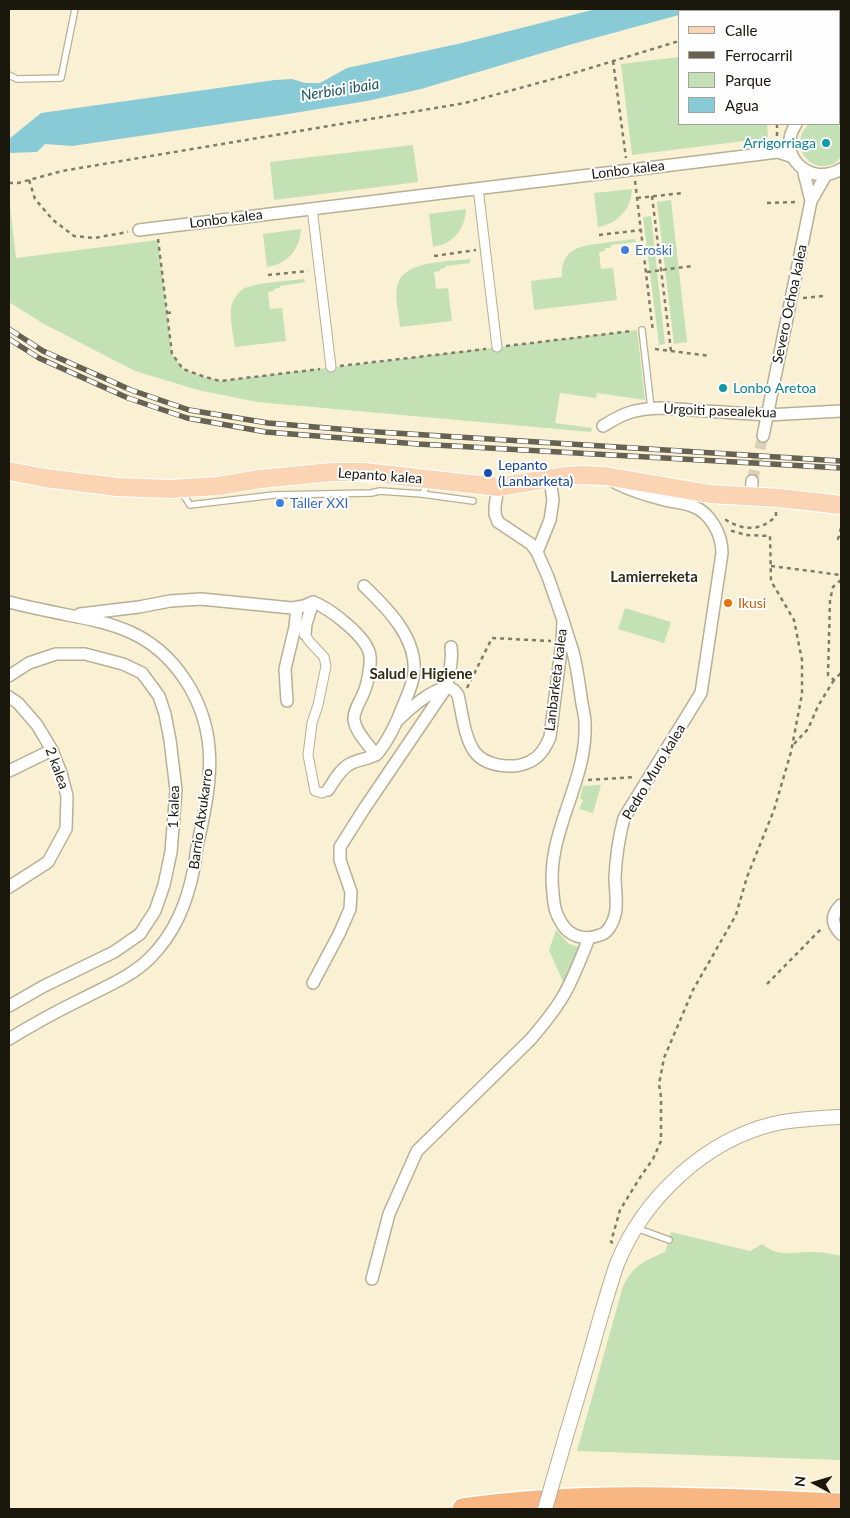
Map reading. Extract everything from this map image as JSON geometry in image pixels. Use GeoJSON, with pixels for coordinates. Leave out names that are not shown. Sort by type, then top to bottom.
{"type":"FeatureCollection","features":[{"type":"Feature","properties":{"kind":"highway"},"geometry":{"type":"LineString","coordinates":[[463,1509],[530,1501],[614,1498],[674,1498],[841,1504]]}},
{"type":"Feature","properties":{"kind":"main road","name":"Lepanto kalea"},"geometry":{"type":"LineString","coordinates":[[9,471],[45,478],[117,487],[179,489],[218,486],[273,487],[332,472],[364,472],[427,486],[498,487],[582,475],[604,476],[710,494],[752,488],[777,497],[841,505]]}},
{"type":"Feature","properties":{"kind":"street"},"geometry":{"type":"LineString","coordinates":[[796,125],[791,134],[790,150],[802,169],[816,175],[835,173],[841,169]]}},
{"type":"Feature","properties":{"kind":"street"},"geometry":{"type":"LineString","coordinates":[[778,152],[790,142]]}},
{"type":"Feature","properties":{"kind":"street","name":"Lonbo kalea"},"geometry":{"type":"LineString","coordinates":[[139,230],[778,152],[793,157]]}},
{"type":"Feature","properties":{"kind":"street","name":"Severo Ochoa kalea"},"geometry":{"type":"LineString","coordinates":[[802,169],[811,201]]}},
{"type":"Feature","properties":{"kind":"street","name":"Severo Ochoa kalea"},"geometry":{"type":"LineString","coordinates":[[763,436],[811,201],[826,175]]}},
{"type":"Feature","properties":{"kind":"street"},"geometry":{"type":"LineString","coordinates":[[478,188],[497,347]]}},
{"type":"Feature","properties":{"kind":"street"},"geometry":{"type":"LineString","coordinates":[[312,208],[331,367]]}},
{"type":"Feature","properties":{"kind":"street","name":"Urgoiti pasealekua"},"geometry":{"type":"LineString","coordinates":[[603,426],[626,413],[651,408],[767,414],[841,411]]}},
{"type":"Feature","properties":{"kind":"street","name":"Pedro Muro kalea"},"geometry":{"type":"LineString","coordinates":[[589,938],[601,935],[609,929],[616,914],[615,875],[618,840],[624,818],[701,693],[722,553],[722,544],[715,526],[702,511],[692,506],[661,500],[627,488],[604,476]]}},
{"type":"Feature","properties":{"kind":"street"},"geometry":{"type":"LineString","coordinates":[[537,552],[550,520],[553,500],[550,479]]}},
{"type":"Feature","properties":{"kind":"street","name":"Lanbarketa kalea"},"geometry":{"type":"LineString","coordinates":[[458,695],[466,731],[474,752],[489,763],[518,765],[532,761],[545,750],[550,737],[563,620],[537,552],[524,539],[498,522],[495,506],[498,487]]}},
{"type":"Feature","properties":{"kind":"street"},"geometry":{"type":"LineString","coordinates":[[524,539],[543,535]]}},
{"type":"Feature","properties":{"kind":"street"},"geometry":{"type":"LineString","coordinates":[[313,602],[305,634],[324,657],[326,666],[312,723],[308,755],[315,791],[322,794],[328,790],[348,764],[376,755],[388,739],[398,720],[414,674],[408,642],[399,624],[383,604],[364,586]]}},
{"type":"Feature","properties":{"kind":"street"},"geometry":{"type":"LineString","coordinates":[[67,615],[139,608],[170,601],[201,599],[292,608],[313,602],[323,605],[362,638],[370,655],[366,687],[354,718],[357,730],[376,755]]}},
{"type":"Feature","properties":{"kind":"street","name":"Barrio Atxukarro"},"geometry":{"type":"LineString","coordinates":[[9,602],[114,625],[131,632],[164,654],[179,671],[199,706],[208,741],[209,769],[205,809],[184,907],[168,937],[141,966],[126,976],[9,1039]]}},
{"type":"Feature","properties":{"kind":"street"},"geometry":{"type":"LineString","coordinates":[[287,701],[285,669],[295,627],[297,607]]}},
{"type":"Feature","properties":{"kind":"street"},"geometry":{"type":"LineString","coordinates":[[372,1279],[389,1214],[417,1151],[547,1020],[563,997],[589,938],[578,937],[568,931],[558,919],[554,908],[552,888],[551,867],[555,844],[577,778],[583,750],[585,724],[574,654],[563,620]]}},
{"type":"Feature","properties":{"kind":"street"},"geometry":{"type":"LineString","coordinates":[[313,983],[339,934],[350,908],[351,892],[340,860],[340,847],[446,688],[452,654],[450,647]]}},
{"type":"Feature","properties":{"kind":"street","name":"1 kalea"},"geometry":{"type":"LineString","coordinates":[[9,676],[29,663],[56,654],[85,654],[123,664],[142,673],[159,696],[165,714],[176,790],[171,852],[164,885],[155,912],[140,934],[114,952],[44,986],[9,1006]]}},
{"type":"Feature","properties":{"kind":"street"},"geometry":{"type":"LineString","coordinates":[[398,720],[414,705],[446,688],[455,690],[458,695]]}},
{"type":"Feature","properties":{"kind":"street","name":"2 kalea"},"geometry":{"type":"LineString","coordinates":[[9,697],[18,702],[37,725],[52,750],[62,773],[67,796],[66,828],[48,862],[9,887]]}},
{"type":"Feature","properties":{"kind":"street"},"geometry":{"type":"LineString","coordinates":[[9,771],[52,750]]}},
{"type":"Feature","properties":{"kind":"street"},"geometry":{"type":"LineString","coordinates":[[841,905],[834,913],[834,923],[841,934]]}},
{"type":"Feature","properties":{"kind":"street"},"geometry":{"type":"LineString","coordinates":[[545,1509],[618,1264],[636,1228],[652,1205],[696,1161],[745,1133],[773,1124],[812,1118],[841,1117]]}},
{"type":"Feature","properties":{"kind":"lane"},"geometry":{"type":"LineString","coordinates":[[9,75],[17,79],[61,78],[76,9]]}},
{"type":"Feature","properties":{"kind":"lane"},"geometry":{"type":"LineString","coordinates":[[642,330],[651,408]]}},
{"type":"Feature","properties":{"kind":"lane"},"geometry":{"type":"LineString","coordinates":[[427,486],[473,501]]}},
{"type":"Feature","properties":{"kind":"lane"},"geometry":{"type":"LineString","coordinates":[[636,1228],[669,1240]]}},
{"type":"Feature","properties":{"kind":"path"},"geometry":{"type":"LineString","coordinates":[[9,183],[18,184],[62,171],[465,103],[678,41]]}},
{"type":"Feature","properties":{"kind":"path"},"geometry":{"type":"LineString","coordinates":[[613,61],[625,147]]}},
{"type":"Feature","properties":{"kind":"path"},"geometry":{"type":"LineString","coordinates":[[156,227],[172,354],[183,369],[220,381],[642,330],[653,328],[634,169]]}},
{"type":"Feature","properties":{"kind":"path"},"geometry":{"type":"LineString","coordinates":[[29,180],[35,199],[53,220],[74,236],[94,238],[139,230]]}},
{"type":"Feature","properties":{"kind":"path"},"geometry":{"type":"LineString","coordinates":[[637,198],[683,193]]}},
{"type":"Feature","properties":{"kind":"path"},"geometry":{"type":"LineString","coordinates":[[652,196],[671,351]]}},
{"type":"Feature","properties":{"kind":"path"},"geometry":{"type":"LineString","coordinates":[[767,202],[811,201]]}},
{"type":"Feature","properties":{"kind":"path"},"geometry":{"type":"LineString","coordinates":[[599,235],[641,230]]}},
{"type":"Feature","properties":{"kind":"path"},"geometry":{"type":"LineString","coordinates":[[434,256],[485,249]]}},
{"type":"Feature","properties":{"kind":"path"},"geometry":{"type":"LineString","coordinates":[[646,272],[692,266]]}},
{"type":"Feature","properties":{"kind":"path"},"geometry":{"type":"LineString","coordinates":[[268,276],[320,269]]}},
{"type":"Feature","properties":{"kind":"path"},"geometry":{"type":"LineString","coordinates":[[790,299],[824,296]]}},
{"type":"Feature","properties":{"kind":"path"},"geometry":{"type":"LineString","coordinates":[[167,313],[174,312]]}},
{"type":"Feature","properties":{"kind":"path"},"geometry":{"type":"LineString","coordinates":[[655,349],[710,356]]}},
{"type":"Feature","properties":{"kind":"path"},"geometry":{"type":"LineString","coordinates":[[715,526],[726,520],[744,528],[757,528],[770,523],[776,516],[777,497]]}},
{"type":"Feature","properties":{"kind":"path"},"geometry":{"type":"LineString","coordinates":[[625,1249],[611,1242],[620,1210],[640,1176],[653,1159],[661,1141],[661,1097],[659,1084],[664,1058],[693,990],[736,915],[747,876],[774,810],[792,746],[802,694],[802,660],[794,620],[771,581],[770,536],[746,535],[715,526]]}},
{"type":"Feature","properties":{"kind":"path"},"geometry":{"type":"LineString","coordinates":[[841,528],[838,539],[841,540]]}},
{"type":"Feature","properties":{"kind":"path"},"geometry":{"type":"LineString","coordinates":[[771,566],[841,575]]}},
{"type":"Feature","properties":{"kind":"path"},"geometry":{"type":"LineString","coordinates":[[834,680],[828,675],[830,600],[832,587],[841,580]]}},
{"type":"Feature","properties":{"kind":"path"},"geometry":{"type":"LineString","coordinates":[[458,695],[466,689],[492,638],[538,641]]}},
{"type":"Feature","properties":{"kind":"path"},"geometry":{"type":"LineString","coordinates":[[792,746],[808,729],[818,706],[834,680],[841,673]]}},
{"type":"Feature","properties":{"kind":"path"},"geometry":{"type":"LineString","coordinates":[[586,781],[636,777]]}},
{"type":"Feature","properties":{"kind":"path"},"geometry":{"type":"LineString","coordinates":[[767,984],[822,928],[834,923]]}},
{"type":"Feature","properties":{"kind":"green space"},"geometry":{"type":"Polygon","coordinates":[[[678,57],[678,125],[767,125],[768,138],[632,155],[621,64],[678,57]]]}},
{"type":"Feature","properties":{"kind":"green space"},"geometry":{"type":"Polygon","coordinates":[[[808,125],[838,125],[841,128],[841,157],[832,164],[823,166],[814,164],[802,152],[800,143],[802,133],[808,125]]]}},
{"type":"Feature","properties":{"kind":"green space"},"geometry":{"type":"Polygon","coordinates":[[[413,145],[418,182],[274,200],[270,162],[413,145]]]}},
{"type":"Feature","properties":{"kind":"green space"},"geometry":{"type":"Polygon","coordinates":[[[632,189],[629,203],[622,214],[612,223],[598,227],[594,193],[632,189]]]}},
{"type":"Feature","properties":{"kind":"green space"},"geometry":{"type":"Polygon","coordinates":[[[9,197],[16,258],[158,240],[172,354],[183,369],[205,377],[220,381],[637,330],[645,400],[597,393],[596,398],[560,393],[555,423],[592,428],[591,432],[257,402],[198,390],[135,371],[44,324],[9,302],[9,197]]]}},
{"type":"Feature","properties":{"kind":"green space"},"geometry":{"type":"Polygon","coordinates":[[[671,200],[687,342],[674,344],[657,202],[671,200]]]}},
{"type":"Feature","properties":{"kind":"green space"},"geometry":{"type":"Polygon","coordinates":[[[466,209],[463,223],[457,235],[446,243],[433,247],[429,214],[466,209]]]}},
{"type":"Feature","properties":{"kind":"green space"},"geometry":{"type":"Polygon","coordinates":[[[651,216],[665,344],[659,345],[643,217],[651,216]]]}},
{"type":"Feature","properties":{"kind":"green space"},"geometry":{"type":"Polygon","coordinates":[[[301,229],[298,243],[291,255],[281,263],[267,267],[263,234],[301,229]]]}},
{"type":"Feature","properties":{"kind":"green space"},"geometry":{"type":"Polygon","coordinates":[[[635,239],[636,242],[611,245],[611,248],[605,248],[605,251],[599,252],[601,269],[613,268],[617,300],[534,310],[531,281],[562,277],[564,260],[568,254],[587,245],[635,239]]]}},
{"type":"Feature","properties":{"kind":"green space"},"geometry":{"type":"Polygon","coordinates":[[[470,259],[470,263],[446,266],[440,269],[440,271],[434,272],[436,289],[448,288],[452,321],[400,327],[397,288],[400,279],[407,272],[426,264],[470,259]]]}},
{"type":"Feature","properties":{"kind":"green space"},"geometry":{"type":"Polygon","coordinates":[[[304,279],[305,282],[280,286],[280,288],[274,289],[274,291],[268,292],[270,309],[282,308],[286,341],[235,347],[231,323],[231,308],[234,300],[243,289],[273,282],[304,279]]]}},
{"type":"Feature","properties":{"kind":"green space"},"geometry":{"type":"Polygon","coordinates":[[[625,608],[671,622],[664,643],[618,629],[625,608]]]}},
{"type":"Feature","properties":{"kind":"green space"},"geometry":{"type":"Polygon","coordinates":[[[601,785],[593,813],[579,809],[583,800],[580,799],[583,786],[601,785]]]}},
{"type":"Feature","properties":{"kind":"green space"},"geometry":{"type":"Polygon","coordinates":[[[556,930],[569,944],[581,948],[564,984],[549,950],[556,930]]]}},
{"type":"Feature","properties":{"kind":"green space"},"geometry":{"type":"Polygon","coordinates":[[[671,1232],[750,1251],[762,1244],[769,1249],[781,1253],[817,1252],[841,1256],[841,1460],[577,1451],[623,1286],[631,1273],[640,1264],[665,1252],[671,1232]]]}},
{"type":"Feature","properties":{"kind":"water","name":"Nerbioi ibaia"},"geometry":{"type":"Polygon","coordinates":[[[596,9],[702,9],[678,10],[678,15],[421,89],[367,101],[72,146],[45,144],[37,152],[9,153],[9,139],[41,113],[275,80],[292,79],[305,83],[320,83],[347,68],[462,43],[596,9]]]}},
{"type":"Feature","properties":{"kind":"tunnel"},"geometry":{"type":"LineString","coordinates":[[752,481],[763,436]]}},
{"type":"Feature","properties":{"kind":"railway"},"geometry":{"type":"LineString","coordinates":[[9,329],[43,351],[131,390],[189,410],[268,423],[362,431],[841,461]]}},
{"type":"Feature","properties":{"kind":"railway"},"geometry":{"type":"LineString","coordinates":[[9,339],[39,358],[128,398],[187,418],[266,432],[418,444],[841,468]]}},
{"type":"Feature","properties":{"kind":"place","name":"Arrigorriaga"},"geometry":{"type":"Point","coordinates":[826,143]}},
{"type":"Feature","properties":{"kind":"place","name":"Eroski"},"geometry":{"type":"Point","coordinates":[625,250]}},
{"type":"Feature","properties":{"kind":"place","name":"Lonbo Aretoa"},"geometry":{"type":"Point","coordinates":[723,388]}},
{"type":"Feature","properties":{"kind":"place","name":"Lepanto (Lanbarketa)"},"geometry":{"type":"Point","coordinates":[488,473]}},
{"type":"Feature","properties":{"kind":"place","name":"Taller XXI"},"geometry":{"type":"Point","coordinates":[280,503]}},
{"type":"Feature","properties":{"kind":"place","name":"Ikusi"},"geometry":{"type":"Point","coordinates":[728,603]}},
{"type":"Feature","properties":{"kind":"district","name":"Lamierreketa"},"geometry":{"type":"Point","coordinates":[654,577]}},
{"type":"Feature","properties":{"kind":"district","name":"Salud e Higiene"},"geometry":{"type":"Point","coordinates":[421,674]}}]}
